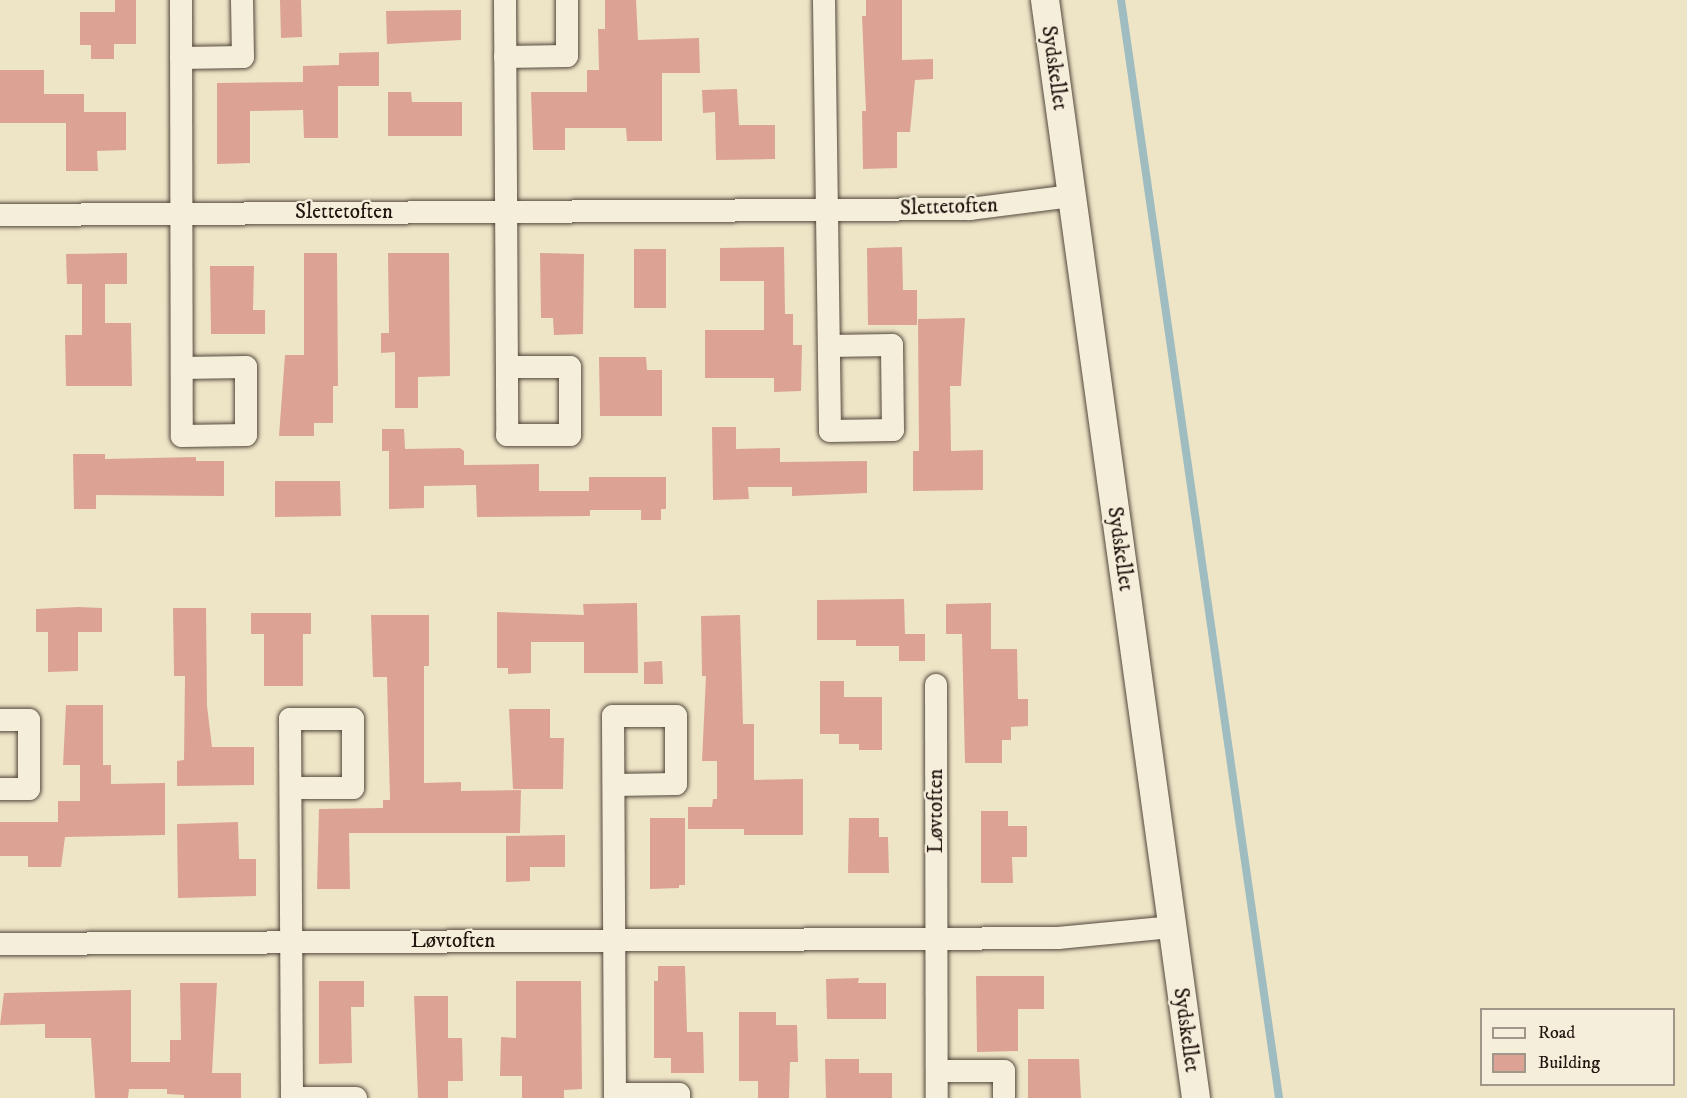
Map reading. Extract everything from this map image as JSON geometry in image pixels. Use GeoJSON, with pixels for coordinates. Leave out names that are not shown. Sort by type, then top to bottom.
{"type":"FeatureCollection","features":[{"type":"Feature","properties":{"kind":"street"},"geometry":{"type":"LineString","coordinates":[[181,0],[182,368]]}},
{"type":"Feature","properties":{"kind":"street"},"geometry":{"type":"LineString","coordinates":[[181,58],[243,57],[243,0]]}},
{"type":"Feature","properties":{"kind":"street"},"geometry":{"type":"LineString","coordinates":[[505,0],[507,367]]}},
{"type":"Feature","properties":{"kind":"street"},"geometry":{"type":"LineString","coordinates":[[505,57],[567,56],[567,0]]}},
{"type":"Feature","properties":{"kind":"street"},"geometry":{"type":"LineString","coordinates":[[824,0],[830,430],[893,430],[892,345],[829,346]]}},
{"type":"Feature","properties":{"kind":"street","name":"Sydskellet"},"geometry":{"type":"LineString","coordinates":[[1045,0],[1196,1098]]}},
{"type":"Feature","properties":{"kind":"street","name":"Slettetoften"},"geometry":{"type":"LineString","coordinates":[[0,215],[827,208],[970,209],[1072,195]]}},
{"type":"Feature","properties":{"kind":"street","name":"Løvtoften"},"geometry":{"type":"LineString","coordinates":[[936,685],[937,1098]]}},
{"type":"Feature","properties":{"kind":"street"},"geometry":{"type":"LineString","coordinates":[[0,720],[29,720],[29,789],[0,789]]}},
{"type":"Feature","properties":{"kind":"street"},"geometry":{"type":"LineString","coordinates":[[614,784],[615,1096],[679,1094],[679,1098]]}},
{"type":"Feature","properties":{"kind":"street"},"geometry":{"type":"LineString","coordinates":[[291,788],[292,1098],[356,1098]]}},
{"type":"Feature","properties":{"kind":"street","name":"Løvtoften"},"geometry":{"type":"LineString","coordinates":[[0,944],[937,936],[1058,938],[1173,927]]}},
{"type":"Feature","properties":{"kind":"street"},"geometry":{"type":"LineString","coordinates":[[937,1071],[1004,1071],[1004,1098]]}},
{"type":"Feature","properties":{"kind":"building"},"geometry":{"type":"Polygon","coordinates":[[[115,0],[136,0],[136,44],[114,44],[114,59],[91,59],[91,45],[80,45],[80,12],[115,12],[115,0]]]}},
{"type":"Feature","properties":{"kind":"building"},"geometry":{"type":"Polygon","coordinates":[[[280,0],[301,0],[302,37],[281,38],[280,0]]]}},
{"type":"Feature","properties":{"kind":"building"},"geometry":{"type":"Polygon","coordinates":[[[605,0],[636,0],[638,40],[699,38],[700,73],[662,73],[662,141],[627,141],[626,128],[565,128],[565,150],[533,150],[531,92],[587,92],[587,70],[599,70],[598,29],[605,29],[605,0]]]}},
{"type":"Feature","properties":{"kind":"building"},"geometry":{"type":"Polygon","coordinates":[[[866,0],[902,0],[902,60],[933,59],[933,79],[915,80],[910,132],[897,132],[897,168],[863,169],[862,111],[866,111],[862,16],[866,16],[866,0]]]}},
{"type":"Feature","properties":{"kind":"building"},"geometry":{"type":"Polygon","coordinates":[[[461,10],[461,40],[387,44],[386,11],[461,10]]]}},
{"type":"Feature","properties":{"kind":"building"},"geometry":{"type":"Polygon","coordinates":[[[379,52],[379,86],[338,86],[338,138],[304,138],[303,110],[250,111],[250,163],[217,164],[217,83],[303,82],[303,66],[339,65],[339,53],[379,52]]]}},
{"type":"Feature","properties":{"kind":"building"},"geometry":{"type":"Polygon","coordinates":[[[0,70],[44,70],[44,94],[84,94],[84,112],[126,112],[126,150],[97,151],[98,171],[66,171],[66,123],[0,123],[0,70]]]}},
{"type":"Feature","properties":{"kind":"building"},"geometry":{"type":"Polygon","coordinates":[[[737,89],[739,125],[775,125],[775,159],[716,160],[715,112],[703,113],[702,90],[737,89]]]}},
{"type":"Feature","properties":{"kind":"building"},"geometry":{"type":"Polygon","coordinates":[[[388,92],[411,92],[412,102],[462,102],[462,136],[388,136],[388,92]]]}},
{"type":"Feature","properties":{"kind":"building"},"geometry":{"type":"Polygon","coordinates":[[[784,247],[785,314],[793,314],[793,345],[802,345],[801,391],[774,392],[774,378],[705,378],[705,330],[764,330],[764,281],[720,281],[720,248],[784,247]]]}},
{"type":"Feature","properties":{"kind":"building"},"geometry":{"type":"Polygon","coordinates":[[[902,247],[903,290],[917,290],[917,325],[868,325],[867,248],[902,247]]]}},
{"type":"Feature","properties":{"kind":"building"},"geometry":{"type":"Polygon","coordinates":[[[634,249],[666,249],[666,308],[634,308],[634,249]]]}},
{"type":"Feature","properties":{"kind":"building"},"geometry":{"type":"Polygon","coordinates":[[[127,253],[127,284],[105,284],[105,323],[131,323],[132,386],[66,386],[65,335],[82,335],[82,284],[67,284],[66,254],[127,253]]]}},
{"type":"Feature","properties":{"kind":"building"},"geometry":{"type":"Polygon","coordinates":[[[304,253],[337,253],[338,386],[333,386],[333,423],[314,423],[314,436],[279,436],[285,355],[304,355],[304,253]]]}},
{"type":"Feature","properties":{"kind":"building"},"geometry":{"type":"Polygon","coordinates":[[[388,253],[449,253],[450,376],[418,377],[418,408],[395,408],[395,352],[381,353],[381,333],[389,333],[388,253]]]}},
{"type":"Feature","properties":{"kind":"building"},"geometry":{"type":"Polygon","coordinates":[[[540,253],[584,254],[583,334],[554,335],[553,318],[541,318],[540,253]]]}},
{"type":"Feature","properties":{"kind":"building"},"geometry":{"type":"Polygon","coordinates":[[[210,266],[254,266],[253,310],[265,310],[265,334],[211,334],[210,266]]]}},
{"type":"Feature","properties":{"kind":"building"},"geometry":{"type":"Polygon","coordinates":[[[965,318],[961,386],[950,386],[951,451],[983,450],[983,490],[913,491],[913,451],[919,451],[918,319],[965,318]]]}},
{"type":"Feature","properties":{"kind":"building"},"geometry":{"type":"Polygon","coordinates":[[[599,357],[646,357],[647,370],[662,370],[662,416],[600,416],[599,357]]]}},
{"type":"Feature","properties":{"kind":"building"},"geometry":{"type":"Polygon","coordinates":[[[712,427],[736,427],[736,449],[780,448],[780,462],[867,461],[867,493],[792,496],[792,487],[748,487],[749,499],[713,500],[712,427]]]}},
{"type":"Feature","properties":{"kind":"building"},"geometry":{"type":"Polygon","coordinates":[[[382,429],[404,429],[405,449],[460,448],[464,451],[464,465],[539,464],[539,491],[589,491],[589,477],[666,477],[666,509],[661,509],[661,520],[641,520],[641,510],[590,510],[590,516],[477,517],[476,485],[424,486],[424,508],[389,509],[389,451],[382,451],[382,429]]]}},
{"type":"Feature","properties":{"kind":"building"},"geometry":{"type":"Polygon","coordinates":[[[73,454],[105,454],[105,459],[196,457],[196,461],[224,461],[224,496],[96,495],[96,509],[74,509],[73,454]]]}},
{"type":"Feature","properties":{"kind":"building"},"geometry":{"type":"Polygon","coordinates":[[[275,481],[340,481],[341,516],[275,517],[275,481]]]}},
{"type":"Feature","properties":{"kind":"building"},"geometry":{"type":"Polygon","coordinates":[[[904,599],[905,634],[925,634],[925,661],[899,661],[899,646],[856,646],[856,640],[817,640],[817,600],[904,599]]]}},
{"type":"Feature","properties":{"kind":"building"},"geometry":{"type":"Polygon","coordinates":[[[637,603],[638,673],[584,673],[584,642],[531,642],[531,673],[508,674],[508,668],[497,668],[497,612],[584,615],[583,604],[637,603]]]}},
{"type":"Feature","properties":{"kind":"building"},"geometry":{"type":"Polygon","coordinates":[[[991,603],[991,649],[1017,649],[1018,699],[1028,699],[1028,726],[1011,727],[1011,740],[1002,740],[1002,763],[965,763],[962,634],[946,634],[946,604],[991,603]]]}},
{"type":"Feature","properties":{"kind":"building"},"geometry":{"type":"Polygon","coordinates":[[[102,608],[102,632],[78,632],[78,671],[48,672],[48,632],[36,632],[36,609],[102,608]]]}},
{"type":"Feature","properties":{"kind":"building"},"geometry":{"type":"Polygon","coordinates":[[[173,608],[206,608],[207,706],[212,747],[254,747],[254,785],[177,786],[177,761],[184,760],[185,676],[174,676],[173,608]]]}},
{"type":"Feature","properties":{"kind":"building"},"geometry":{"type":"Polygon","coordinates":[[[251,613],[311,613],[311,634],[303,634],[303,686],[264,686],[264,634],[251,634],[251,613]]]}},
{"type":"Feature","properties":{"kind":"building"},"geometry":{"type":"Polygon","coordinates":[[[371,615],[429,615],[429,666],[424,666],[424,783],[461,782],[461,791],[521,790],[520,833],[349,833],[350,889],[317,889],[319,809],[383,808],[383,800],[390,800],[387,677],[373,677],[371,615]]]}},
{"type":"Feature","properties":{"kind":"building"},"geometry":{"type":"Polygon","coordinates":[[[740,615],[743,724],[754,724],[754,780],[803,779],[803,835],[744,835],[744,829],[688,829],[688,807],[712,807],[713,799],[717,799],[717,761],[702,761],[706,676],[702,676],[701,616],[740,615]]]}},
{"type":"Feature","properties":{"kind":"building"},"geometry":{"type":"Polygon","coordinates":[[[662,661],[663,684],[644,684],[644,662],[662,661]]]}},
{"type":"Feature","properties":{"kind":"building"},"geometry":{"type":"Polygon","coordinates":[[[820,681],[844,681],[844,697],[882,697],[882,750],[859,750],[859,744],[839,744],[839,734],[820,734],[820,681]]]}},
{"type":"Feature","properties":{"kind":"building"},"geometry":{"type":"Polygon","coordinates":[[[66,705],[103,705],[103,765],[111,765],[111,784],[165,783],[165,835],[65,837],[61,867],[28,867],[28,856],[0,856],[0,822],[58,822],[58,801],[80,801],[80,765],[63,765],[66,705]]]}},
{"type":"Feature","properties":{"kind":"building"},"geometry":{"type":"Polygon","coordinates":[[[509,709],[550,709],[550,738],[564,738],[563,789],[513,789],[509,709]]]}},
{"type":"Feature","properties":{"kind":"building"},"geometry":{"type":"Polygon","coordinates":[[[981,811],[1008,811],[1008,826],[1027,826],[1027,857],[1012,857],[1013,883],[981,883],[981,811]]]}},
{"type":"Feature","properties":{"kind":"building"},"geometry":{"type":"Polygon","coordinates":[[[650,818],[685,818],[685,885],[679,885],[679,888],[650,889],[650,818]]]}},
{"type":"Feature","properties":{"kind":"building"},"geometry":{"type":"Polygon","coordinates":[[[849,818],[879,818],[879,837],[888,837],[889,873],[848,873],[849,818]]]}},
{"type":"Feature","properties":{"kind":"building"},"geometry":{"type":"Polygon","coordinates":[[[238,822],[239,859],[256,859],[256,896],[178,898],[177,824],[238,822]]]}},
{"type":"Feature","properties":{"kind":"building"},"geometry":{"type":"Polygon","coordinates":[[[565,835],[565,867],[530,867],[530,881],[506,882],[506,836],[565,835]]]}},
{"type":"Feature","properties":{"kind":"building"},"geometry":{"type":"Polygon","coordinates":[[[658,966],[685,966],[687,1032],[703,1032],[704,1073],[671,1073],[671,1058],[654,1058],[654,981],[658,981],[658,966]]]}},
{"type":"Feature","properties":{"kind":"building"},"geometry":{"type":"Polygon","coordinates":[[[976,976],[1044,976],[1044,1009],[1018,1009],[1018,1051],[977,1052],[976,976]]]}},
{"type":"Feature","properties":{"kind":"building"},"geometry":{"type":"Polygon","coordinates":[[[859,978],[858,983],[886,983],[886,1019],[827,1019],[826,979],[859,978]]]}},
{"type":"Feature","properties":{"kind":"building"},"geometry":{"type":"Polygon","coordinates":[[[319,981],[364,981],[364,1007],[351,1007],[352,1063],[319,1064],[319,981]]]}},
{"type":"Feature","properties":{"kind":"building"},"geometry":{"type":"Polygon","coordinates":[[[516,981],[581,981],[582,1089],[564,1090],[564,1098],[522,1098],[522,1076],[500,1076],[501,1037],[516,1038],[516,981]]]}},
{"type":"Feature","properties":{"kind":"building"},"geometry":{"type":"Polygon","coordinates":[[[180,983],[217,983],[212,1073],[241,1073],[241,1098],[184,1098],[184,1095],[167,1094],[167,1089],[129,1089],[128,1098],[95,1098],[91,1038],[45,1038],[45,1024],[0,1025],[4,993],[131,990],[131,1062],[170,1062],[170,1040],[181,1040],[180,983]]]}},
{"type":"Feature","properties":{"kind":"building"},"geometry":{"type":"Polygon","coordinates":[[[414,996],[448,996],[448,1038],[462,1038],[463,1081],[448,1081],[448,1098],[418,1098],[414,996]]]}},
{"type":"Feature","properties":{"kind":"building"},"geometry":{"type":"Polygon","coordinates":[[[739,1012],[776,1012],[776,1025],[797,1025],[798,1062],[790,1062],[789,1098],[758,1098],[758,1081],[739,1081],[739,1012]]]}},
{"type":"Feature","properties":{"kind":"building"},"geometry":{"type":"Polygon","coordinates":[[[825,1059],[859,1059],[859,1073],[892,1073],[892,1098],[826,1098],[825,1059]]]}},
{"type":"Feature","properties":{"kind":"building"},"geometry":{"type":"Polygon","coordinates":[[[1028,1059],[1079,1059],[1081,1098],[1028,1098],[1028,1059]]]}},
{"type":"Feature","properties":{"kind":"waterway"},"geometry":{"type":"LineString","coordinates":[[1121,0],[1279,1098]]}}]}
